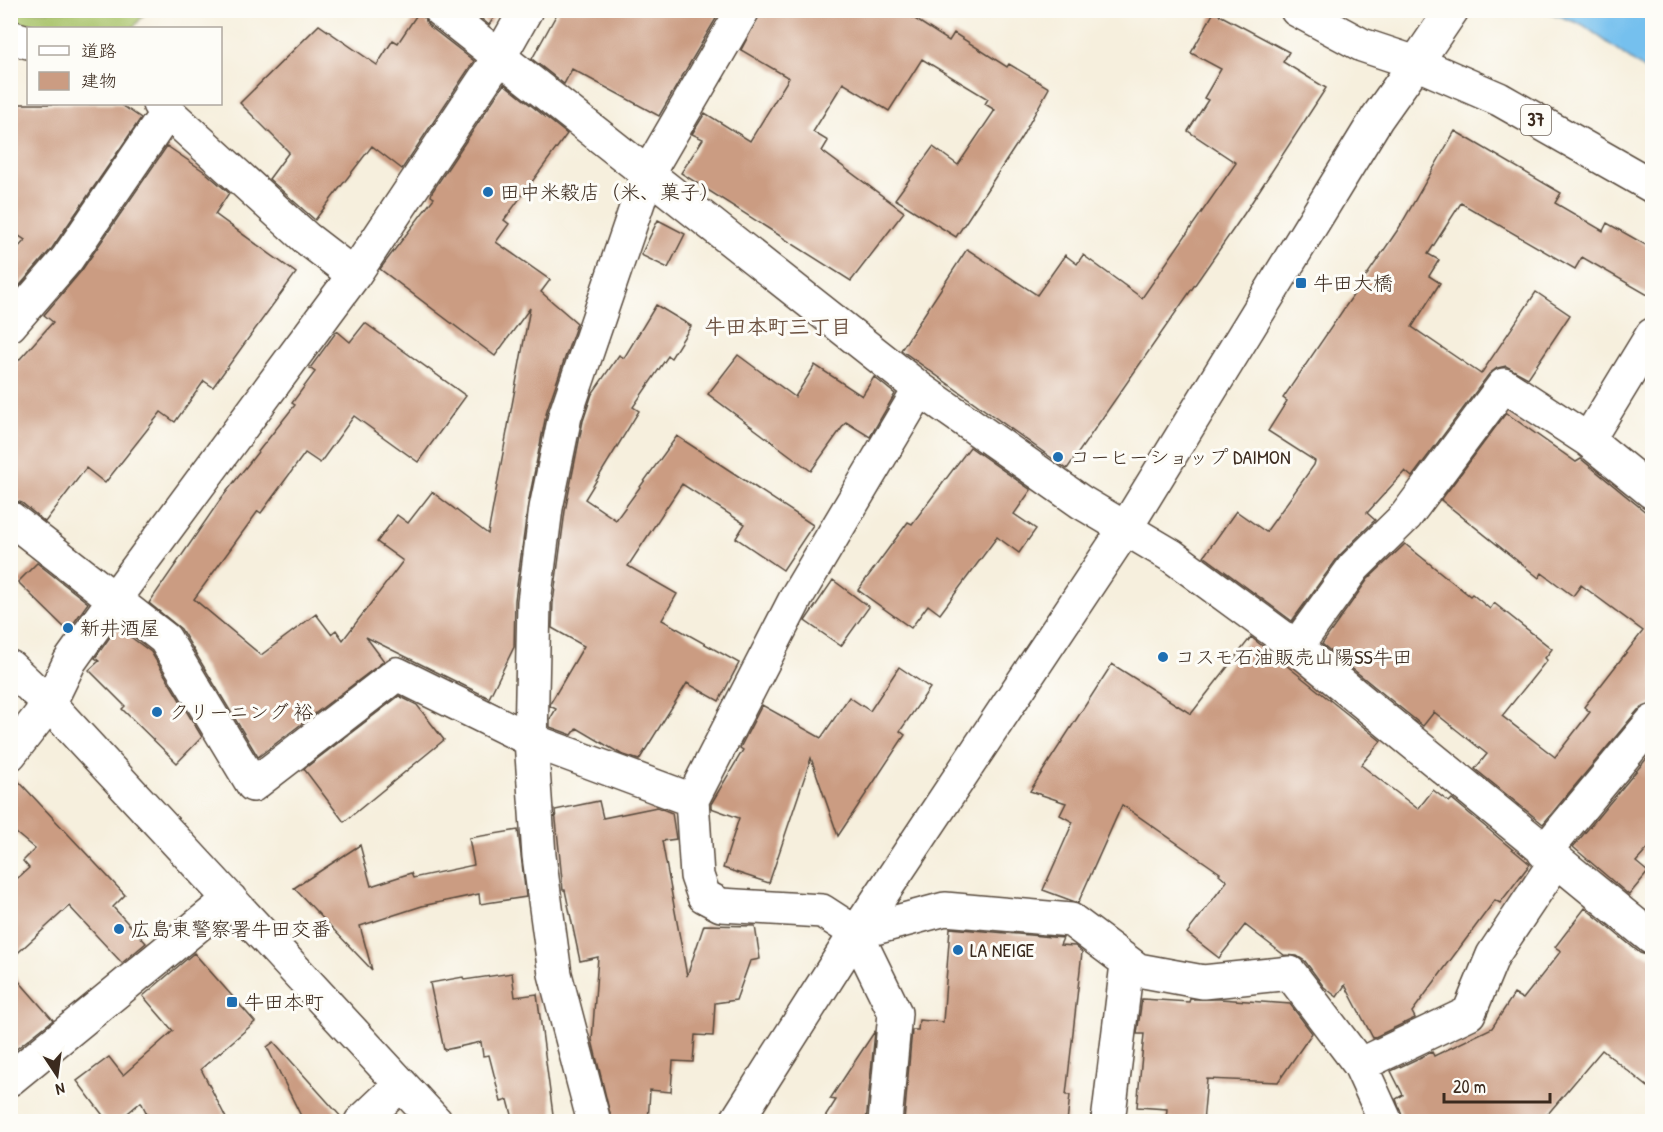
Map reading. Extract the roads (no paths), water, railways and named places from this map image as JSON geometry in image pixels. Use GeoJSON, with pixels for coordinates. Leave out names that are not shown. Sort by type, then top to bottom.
{"type":"FeatureCollection","features":[{"type":"Feature","properties":{"kind":"street"},"geometry":{"type":"LineString","coordinates":[[440,10],[920,389],[1081,502],[1172,556],[1296,647],[1653,938]]}},
{"type":"Feature","properties":{"kind":"street"},"geometry":{"type":"LineString","coordinates":[[10,754],[49,704],[70,662],[114,598],[354,275],[500,56],[526,10]]}},
{"type":"Feature","properties":{"kind":"street"},"geometry":{"type":"LineString","coordinates":[[594,1122],[555,974],[540,856],[531,740],[534,602],[546,508],[562,428],[648,172],[743,10]]}},
{"type":"Feature","properties":{"kind":"street"},"geometry":{"type":"LineString","coordinates":[[1297,10],[1362,45],[1416,63]]}},
{"type":"Feature","properties":{"kind":"street"},"geometry":{"type":"LineString","coordinates":[[736,1122],[856,933],[1125,529],[1377,118],[1447,17]]}},
{"type":"Feature","properties":{"kind":"street"},"geometry":{"type":"LineString","coordinates":[[10,37],[27,42]]}},
{"type":"Feature","properties":{"kind":"street","name":"37"},"geometry":{"type":"LineString","coordinates":[[1416,63],[1499,99],[1653,186]]}},
{"type":"Feature","properties":{"kind":"street"},"geometry":{"type":"LineString","coordinates":[[10,325],[67,259],[164,107],[306,238],[354,275]]}},
{"type":"Feature","properties":{"kind":"street"},"geometry":{"type":"LineString","coordinates":[[1588,440],[1653,335]]}},
{"type":"Feature","properties":{"kind":"street"},"geometry":{"type":"LineString","coordinates":[[1296,647],[1354,567],[1406,516],[1504,385],[1588,440],[1653,492]]}},
{"type":"Feature","properties":{"kind":"street"},"geometry":{"type":"LineString","coordinates":[[885,1122],[895,1013],[856,933],[822,911],[721,905],[704,896],[697,876],[692,800],[797,596],[920,389]]}},
{"type":"Feature","properties":{"kind":"street"},"geometry":{"type":"LineString","coordinates":[[10,518],[165,639],[253,785],[397,674],[531,740],[692,800]]}},
{"type":"Feature","properties":{"kind":"street"},"geometry":{"type":"LineString","coordinates":[[10,667],[49,704],[436,1122]]}},
{"type":"Feature","properties":{"kind":"street"},"geometry":{"type":"LineString","coordinates":[[1360,1065],[1469,1013],[1493,955],[1550,856],[1653,722]]}},
{"type":"Feature","properties":{"kind":"street"},"geometry":{"type":"LineString","coordinates":[[10,1079],[230,899]]}},
{"type":"Feature","properties":{"kind":"street"},"geometry":{"type":"LineString","coordinates":[[856,933],[945,909],[1071,920],[1138,970],[1203,982],[1290,973],[1360,1065],[1386,1122]]}},
{"type":"Feature","properties":{"kind":"street"},"geometry":{"type":"LineString","coordinates":[[1108,1122],[1127,964]]}},
{"type":"Feature","properties":{"kind":"street"},"geometry":{"type":"LineString","coordinates":[[362,1122],[401,1084]]}},
{"type":"Feature","properties":{"kind":"water"},"geometry":{"type":"Polygon","coordinates":[[[1545,11],[1652,11],[1652,75],[1583,25],[1545,11]]]}},
{"type":"Feature","properties":{"kind":"place","name":"田中米穀店（米、菓子）"},"geometry":{"type":"Point","coordinates":[488,192]}},
{"type":"Feature","properties":{"kind":"place","name":"牛田大橋"},"geometry":{"type":"Point","coordinates":[1301,283]}},
{"type":"Feature","properties":{"kind":"place","name":"コーヒーショップ DAIMON"},"geometry":{"type":"Point","coordinates":[1058,457]}},
{"type":"Feature","properties":{"kind":"place","name":"新井酒屋"},"geometry":{"type":"Point","coordinates":[68,628]}},
{"type":"Feature","properties":{"kind":"place","name":"コスモ石油販売山陽SS牛田"},"geometry":{"type":"Point","coordinates":[1163,657]}},
{"type":"Feature","properties":{"kind":"place","name":"クリーニング 裕"},"geometry":{"type":"Point","coordinates":[157,712]}},
{"type":"Feature","properties":{"kind":"place","name":"広島東警察署牛田交番"},"geometry":{"type":"Point","coordinates":[119,929]}},
{"type":"Feature","properties":{"kind":"place","name":"LA NEIGE"},"geometry":{"type":"Point","coordinates":[958,950]}},
{"type":"Feature","properties":{"kind":"place","name":"牛田本町"},"geometry":{"type":"Point","coordinates":[232,1002]}},
{"type":"Feature","properties":{"kind":"district","name":"牛田本町三丁目"},"geometry":{"type":"Point","coordinates":[778,327]}}]}
